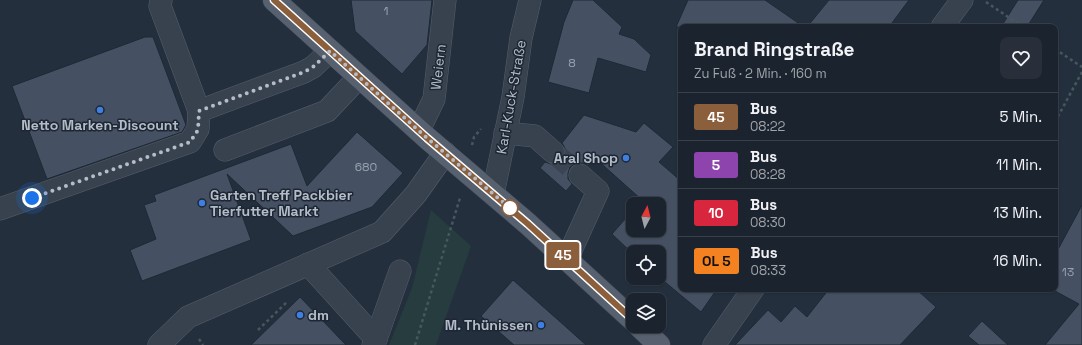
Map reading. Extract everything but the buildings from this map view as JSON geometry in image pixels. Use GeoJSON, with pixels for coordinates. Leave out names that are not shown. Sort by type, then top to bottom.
{"type":"FeatureCollection","features":[{"type":"Feature","properties":{"kind":"main road"},"geometry":{"type":"LineString","coordinates":[[274,0],[419,130],[567,258],[626,313]]}},
{"type":"Feature","properties":{"kind":"main road"},"geometry":{"type":"LineString","coordinates":[[646,333],[659,345]]}},
{"type":"Feature","properties":{"kind":"street"},"geometry":{"type":"LineString","coordinates":[[0,209],[190,142],[198,130],[199,111],[160,6],[161,0]]}},
{"type":"Feature","properties":{"kind":"street","name":"Weiern"},"geometry":{"type":"LineString","coordinates":[[419,130],[434,99],[445,0]]}},
{"type":"Feature","properties":{"kind":"street","name":"Karl-Kuck-Straße"},"geometry":{"type":"LineString","coordinates":[[493,194],[513,97],[521,38],[530,0]]}},
{"type":"Feature","properties":{"kind":"street"},"geometry":{"type":"LineString","coordinates":[[944,24],[962,0]]}},
{"type":"Feature","properties":{"kind":"street"},"geometry":{"type":"LineString","coordinates":[[199,111],[304,72],[313,67],[330,51]]}},
{"type":"Feature","properties":{"kind":"street"},"geometry":{"type":"LineString","coordinates":[[225,150],[327,111],[359,76]]}},
{"type":"Feature","properties":{"kind":"street"},"geometry":{"type":"LineString","coordinates":[[505,133],[535,136],[554,152]]}},
{"type":"Feature","properties":{"kind":"street"},"geometry":{"type":"LineString","coordinates":[[159,345],[188,317],[382,232],[416,194],[446,153]]}},
{"type":"Feature","properties":{"kind":"street"},"geometry":{"type":"LineString","coordinates":[[567,258],[598,190],[580,175]]}},
{"type":"Feature","properties":{"kind":"street"},"geometry":{"type":"LineString","coordinates":[[308,264],[374,342],[400,271]]}},
{"type":"Feature","properties":{"kind":"street"},"geometry":{"type":"LineString","coordinates":[[714,345],[751,292]]}},
{"type":"Feature","properties":{"kind":"path"},"geometry":{"type":"LineString","coordinates":[[982,0],[1018,24]]}},
{"type":"Feature","properties":{"kind":"path"},"geometry":{"type":"LineString","coordinates":[[1058,51],[1082,67]]}},
{"type":"Feature","properties":{"kind":"path"},"geometry":{"type":"LineString","coordinates":[[1058,116],[1082,72]]}},
{"type":"Feature","properties":{"kind":"path"},"geometry":{"type":"LineString","coordinates":[[415,345],[458,209],[466,171]]}},
{"type":"Feature","properties":{"kind":"green space"},"geometry":{"type":"Polygon","coordinates":[[[431,210],[471,246],[436,345],[389,345],[412,288],[431,210]]]}},
{"type":"Feature","properties":{"kind":"tunnel"},"geometry":{"type":"LineString","coordinates":[[553,152],[580,175]]}},
{"type":"Feature","properties":{"kind":"bus line","name":"45"},"geometry":{"type":"LineString","coordinates":[[274,0],[427,138],[579,269],[626,313]]}},
{"type":"Feature","properties":{"kind":"place","name":"Netto Marken-Discount"},"geometry":{"type":"Point","coordinates":[100,110]}},
{"type":"Feature","properties":{"kind":"place","name":"Aral Shop"},"geometry":{"type":"Point","coordinates":[626,158]}},
{"type":"Feature","properties":{"kind":"place","name":"Garten Treff Packbier Tierfutter Markt"},"geometry":{"type":"Point","coordinates":[202,203]}},
{"type":"Feature","properties":{"kind":"place","name":"dm"},"geometry":{"type":"Point","coordinates":[300,315]}},
{"type":"Feature","properties":{"kind":"place","name":"M. Thünissen"},"geometry":{"type":"Point","coordinates":[541,325]}},
{"type":"Feature","properties":{"kind":"route"},"geometry":{"type":"LineString","coordinates":[[32,198],[190,142],[198,130],[199,111],[304,72],[313,67],[330,51],[427,138],[510,208]]}}]}
